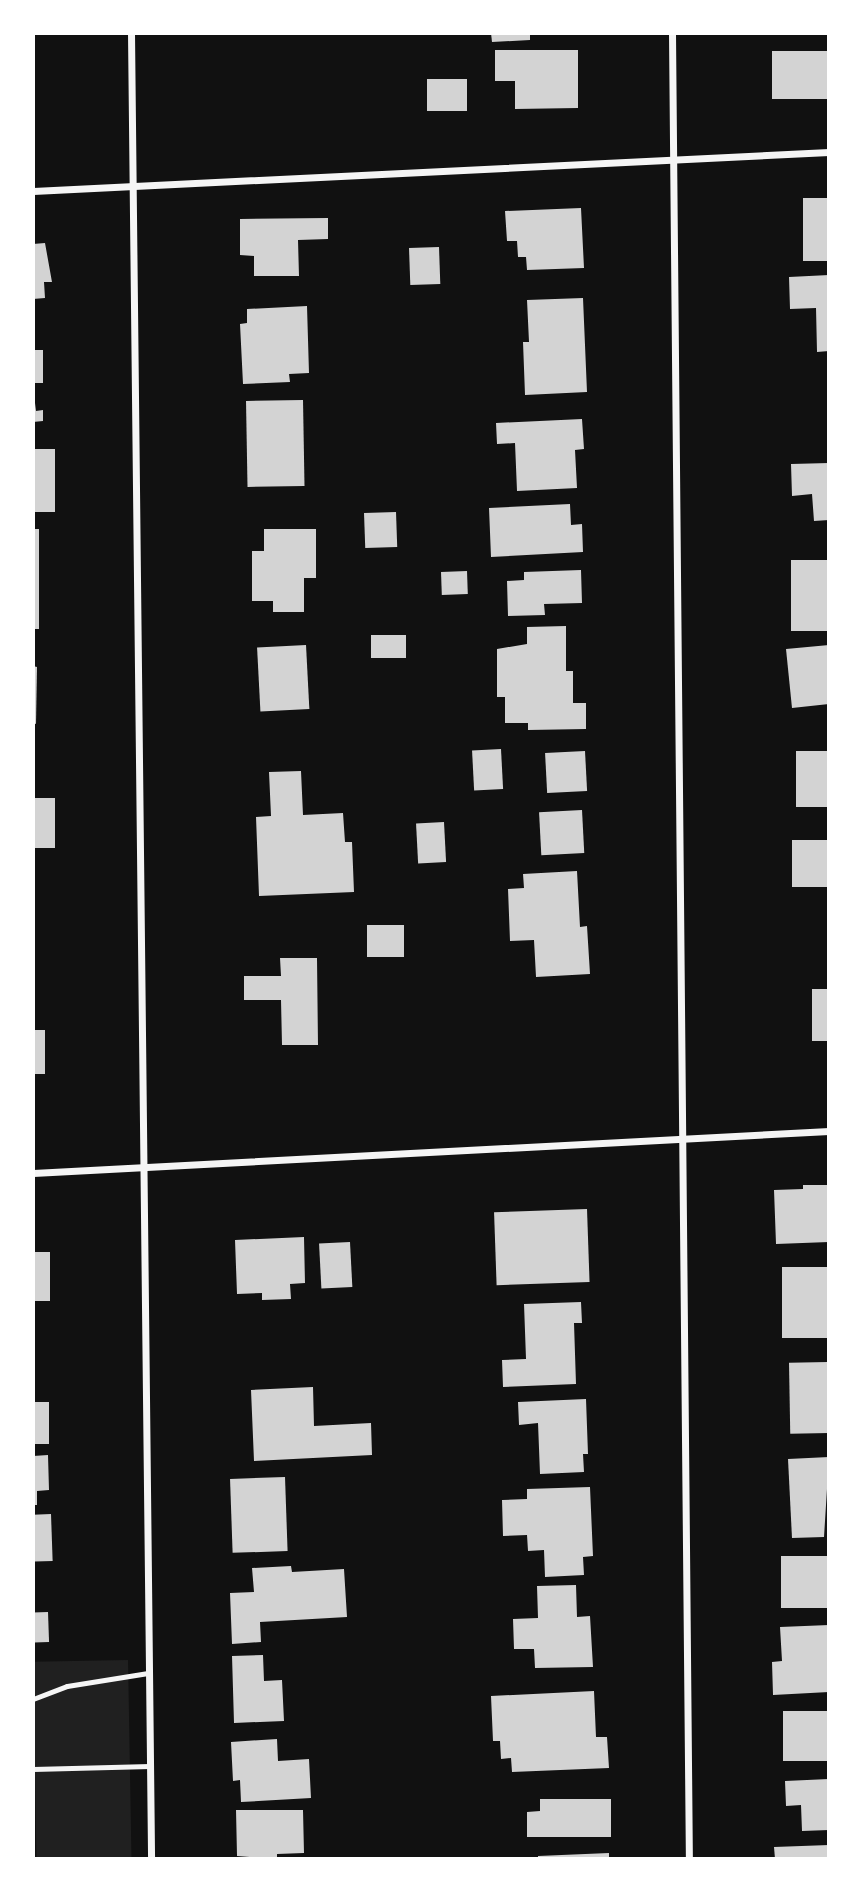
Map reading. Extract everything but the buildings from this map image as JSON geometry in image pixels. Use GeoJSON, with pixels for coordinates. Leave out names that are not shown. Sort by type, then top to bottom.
{"type":"FeatureCollection","features":[{"type":"Feature","properties":{"kind":"street"},"geometry":{"type":"LineString","coordinates":[[131,33],[151,1859]]}},
{"type":"Feature","properties":{"kind":"street"},"geometry":{"type":"LineString","coordinates":[[671,33],[689,1859]]}},
{"type":"Feature","properties":{"kind":"street"},"geometry":{"type":"LineString","coordinates":[[33,191],[829,152]]}},
{"type":"Feature","properties":{"kind":"street"},"geometry":{"type":"LineString","coordinates":[[33,1173],[829,1130]]}},
{"type":"Feature","properties":{"kind":"lane"},"geometry":{"type":"LineString","coordinates":[[33,1699],[67,1686],[148,1673]]}},
{"type":"Feature","properties":{"kind":"lane"},"geometry":{"type":"LineString","coordinates":[[33,1769],[150,1766]]}},
{"type":"Feature","properties":{"kind":"shaded area"},"geometry":{"type":"Polygon","coordinates":[[[128,1660],[131,1859],[36,1859],[33,1662],[128,1660]]]}}]}
